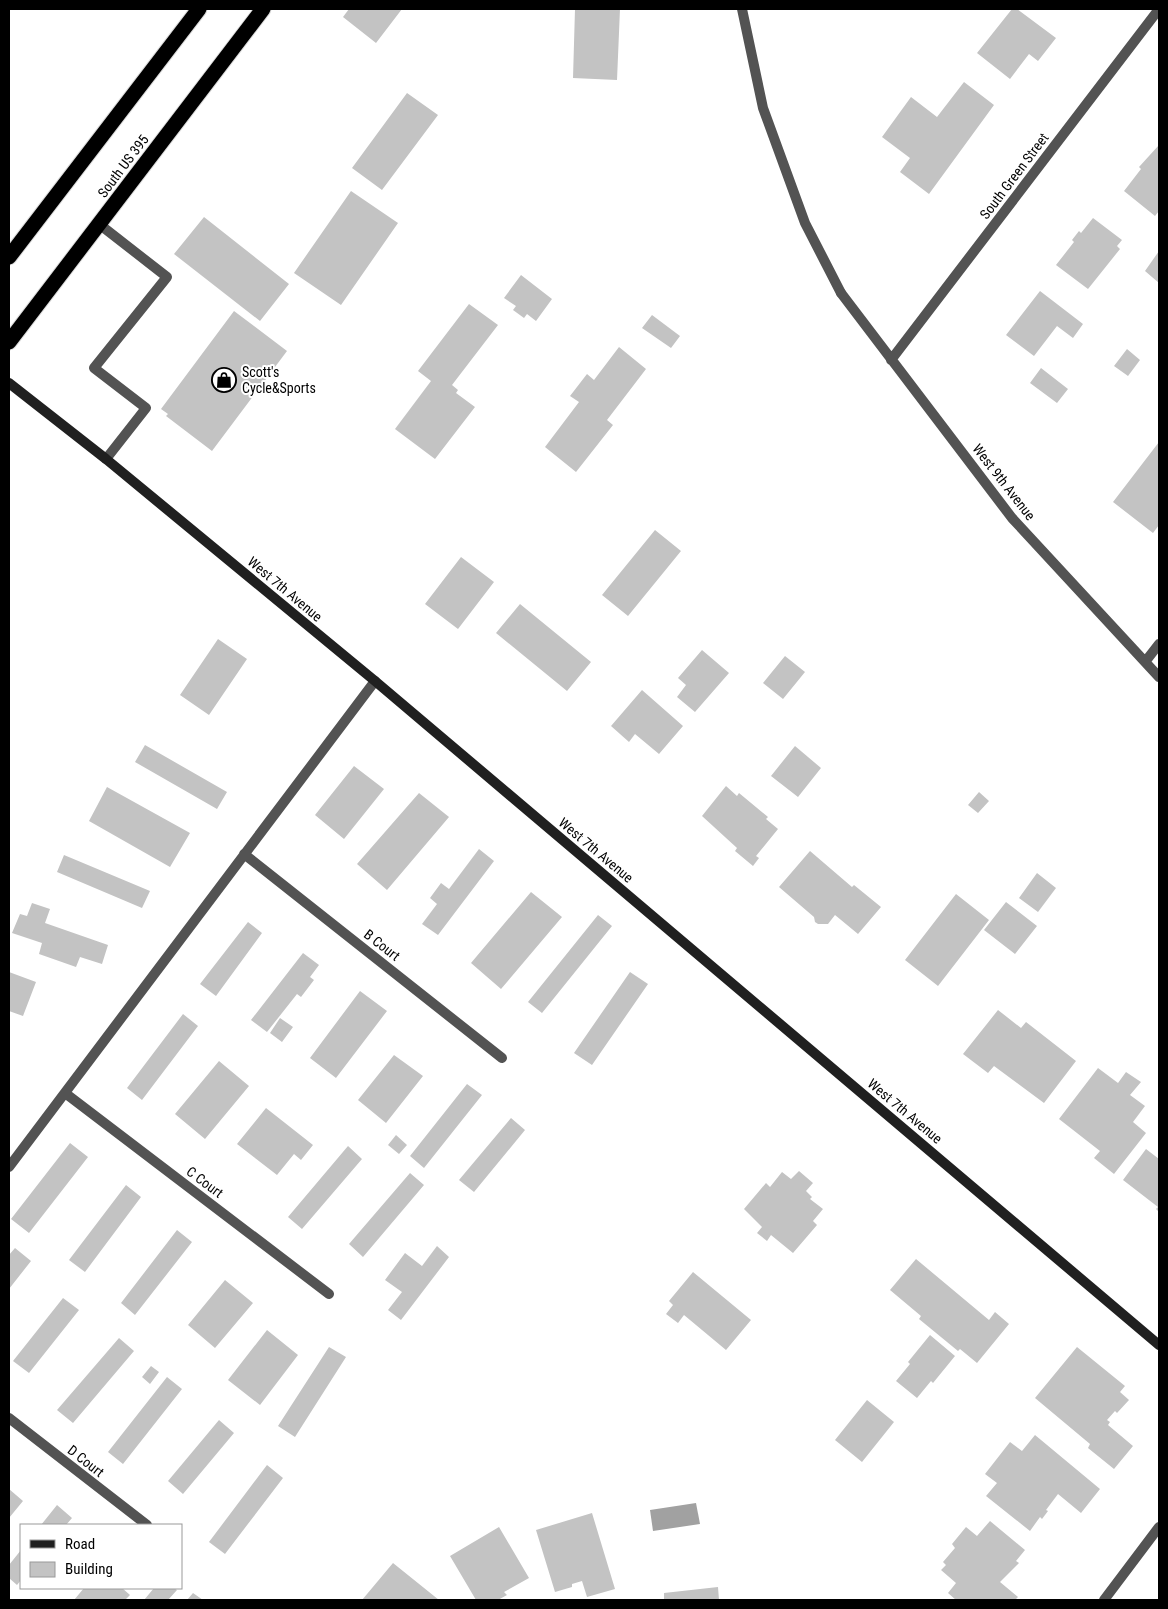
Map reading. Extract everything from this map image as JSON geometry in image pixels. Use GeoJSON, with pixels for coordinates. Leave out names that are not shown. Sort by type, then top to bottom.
{"type":"FeatureCollection","features":[{"type":"Feature","properties":{"kind":"highway"},"geometry":{"type":"LineString","coordinates":[[9,257],[199,9]]}},
{"type":"Feature","properties":{"kind":"highway","name":"South US 395"},"geometry":{"type":"LineString","coordinates":[[9,342],[263,9]]}},
{"type":"Feature","properties":{"kind":"street","name":"West 9th Avenue"},"geometry":{"type":"LineString","coordinates":[[742,9],[763,108],[804,223],[841,293],[1012,518],[1159,677]]}},
{"type":"Feature","properties":{"kind":"street","name":"South Green Street"},"geometry":{"type":"LineString","coordinates":[[891,360],[1159,9]]}},
{"type":"Feature","properties":{"kind":"street"},"geometry":{"type":"LineString","coordinates":[[99,224],[167,277],[94,368],[146,408],[106,459]]}},
{"type":"Feature","properties":{"kind":"street","name":"West 7th Avenue"},"geometry":{"type":"LineString","coordinates":[[9,383],[106,459],[375,681],[1159,1345]]}},
{"type":"Feature","properties":{"kind":"street"},"geometry":{"type":"LineString","coordinates":[[1145,662],[1159,644]]}},
{"type":"Feature","properties":{"kind":"street"},"geometry":{"type":"LineString","coordinates":[[9,1167],[375,681]]}},
{"type":"Feature","properties":{"kind":"street","name":"B Court"},"geometry":{"type":"LineString","coordinates":[[244,854],[502,1058]]}},
{"type":"Feature","properties":{"kind":"street","name":"C Court"},"geometry":{"type":"LineString","coordinates":[[65,1093],[329,1294]]}},
{"type":"Feature","properties":{"kind":"street","name":"D Court"},"geometry":{"type":"LineString","coordinates":[[9,1418],[145,1524]]}},
{"type":"Feature","properties":{"kind":"street"},"geometry":{"type":"LineString","coordinates":[[1104,1600],[1159,1527]]}},
{"type":"Feature","properties":{"kind":"shaded area"},"geometry":{"type":"Polygon","coordinates":[[[696,1503],[700,1524],[653,1531],[650,1510],[696,1503]]]}},
{"type":"Feature","properties":{"kind":"building"},"geometry":{"type":"Polygon","coordinates":[[[349,9],[402,9],[376,43],[343,17],[349,9]]]}},
{"type":"Feature","properties":{"kind":"building"},"geometry":{"type":"Polygon","coordinates":[[[575,9],[620,9],[617,80],[573,78],[575,9]]]}},
{"type":"Feature","properties":{"kind":"building"},"geometry":{"type":"Polygon","coordinates":[[[1012,9],[1017,9],[1056,38],[1038,61],[1029,54],[1010,79],[977,53],[1012,9]]]}},
{"type":"Feature","properties":{"kind":"building"},"geometry":{"type":"Polygon","coordinates":[[[964,82],[994,105],[929,194],[900,172],[910,158],[882,137],[911,97],[937,117],[964,82]]]}},
{"type":"Feature","properties":{"kind":"building"},"geometry":{"type":"Polygon","coordinates":[[[407,93],[438,115],[382,190],[352,168],[407,93]]]}},
{"type":"Feature","properties":{"kind":"building"},"geometry":{"type":"Polygon","coordinates":[[[1159,145],[1159,211],[1155,216],[1124,191],[1141,169],[1139,167],[1159,145]]]}},
{"type":"Feature","properties":{"kind":"building"},"geometry":{"type":"Polygon","coordinates":[[[351,191],[398,223],[341,305],[294,273],[351,191]]]}},
{"type":"Feature","properties":{"kind":"building"},"geometry":{"type":"Polygon","coordinates":[[[204,217],[289,284],[260,321],[174,254],[204,217]]]}},
{"type":"Feature","properties":{"kind":"building"},"geometry":{"type":"Polygon","coordinates":[[[1093,218],[1122,240],[1117,246],[1120,249],[1088,289],[1056,265],[1074,242],[1072,240],[1079,231],[1081,233],[1093,218]]]}},
{"type":"Feature","properties":{"kind":"building"},"geometry":{"type":"Polygon","coordinates":[[[1159,251],[1159,283],[1145,271],[1159,251]]]}},
{"type":"Feature","properties":{"kind":"building"},"geometry":{"type":"Polygon","coordinates":[[[521,275],[552,299],[536,321],[527,314],[524,318],[513,310],[516,306],[504,298],[521,275]]]}},
{"type":"Feature","properties":{"kind":"building"},"geometry":{"type":"Polygon","coordinates":[[[1040,291],[1083,324],[1073,338],[1057,326],[1034,356],[1006,335],[1040,291]]]}},
{"type":"Feature","properties":{"kind":"building"},"geometry":{"type":"Polygon","coordinates":[[[469,304],[498,325],[452,385],[458,390],[456,393],[475,407],[435,459],[395,429],[431,381],[418,371],[469,304]]]}},
{"type":"Feature","properties":{"kind":"building","name":"Scott's Cycle&Sports"},"geometry":{"type":"Polygon","coordinates":[[[234,311],[287,351],[212,451],[166,416],[168,414],[161,409],[234,311]]]}},
{"type":"Feature","properties":{"kind":"building"},"geometry":{"type":"Polygon","coordinates":[[[652,315],[680,336],[671,348],[642,328],[652,315]]]}},
{"type":"Feature","properties":{"kind":"building"},"geometry":{"type":"Polygon","coordinates":[[[619,347],[646,369],[607,420],[613,425],[576,472],[545,447],[579,402],[570,396],[587,374],[594,380],[619,347]]]}},
{"type":"Feature","properties":{"kind":"building"},"geometry":{"type":"Polygon","coordinates":[[[1127,349],[1140,360],[1128,376],[1114,366],[1127,349]]]}},
{"type":"Feature","properties":{"kind":"building"},"geometry":{"type":"Polygon","coordinates":[[[1041,368],[1068,389],[1057,403],[1030,383],[1041,368]]]}},
{"type":"Feature","properties":{"kind":"building"},"geometry":{"type":"Polygon","coordinates":[[[1159,442],[1159,525],[1153,533],[1113,502],[1159,442]]]}},
{"type":"Feature","properties":{"kind":"building"},"geometry":{"type":"Polygon","coordinates":[[[655,530],[681,551],[628,616],[602,595],[655,530]]]}},
{"type":"Feature","properties":{"kind":"building"},"geometry":{"type":"Polygon","coordinates":[[[461,557],[494,582],[458,629],[425,604],[461,557]]]}},
{"type":"Feature","properties":{"kind":"building"},"geometry":{"type":"Polygon","coordinates":[[[520,604],[591,662],[567,691],[496,633],[520,604]]]}},
{"type":"Feature","properties":{"kind":"building"},"geometry":{"type":"Polygon","coordinates":[[[218,639],[247,659],[209,715],[180,695],[218,639]]]}},
{"type":"Feature","properties":{"kind":"building"},"geometry":{"type":"Polygon","coordinates":[[[702,650],[729,673],[695,712],[677,697],[686,685],[678,678],[702,650]]]}},
{"type":"Feature","properties":{"kind":"building"},"geometry":{"type":"Polygon","coordinates":[[[785,656],[805,672],[783,699],[763,683],[785,656]]]}},
{"type":"Feature","properties":{"kind":"building"},"geometry":{"type":"Polygon","coordinates":[[[642,690],[683,726],[659,754],[635,734],[629,742],[611,726],[642,690]]]}},
{"type":"Feature","properties":{"kind":"building"},"geometry":{"type":"Polygon","coordinates":[[[145,745],[227,792],[217,809],[135,762],[145,745]]]}},
{"type":"Feature","properties":{"kind":"building"},"geometry":{"type":"Polygon","coordinates":[[[795,746],[821,768],[798,797],[771,776],[795,746]]]}},
{"type":"Feature","properties":{"kind":"building"},"geometry":{"type":"Polygon","coordinates":[[[354,766],[384,789],[344,839],[315,815],[354,766]]]}},
{"type":"Feature","properties":{"kind":"building"},"geometry":{"type":"Polygon","coordinates":[[[726,786],[737,796],[739,793],[768,817],[766,819],[778,829],[756,856],[759,858],[753,866],[735,851],[737,848],[702,816],[726,786]]]}},
{"type":"Feature","properties":{"kind":"building"},"geometry":{"type":"Polygon","coordinates":[[[107,787],[190,833],[170,867],[89,821],[107,787]]]}},
{"type":"Feature","properties":{"kind":"building"},"geometry":{"type":"Polygon","coordinates":[[[979,792],[989,801],[978,813],[968,805],[979,792]]]}},
{"type":"Feature","properties":{"kind":"building"},"geometry":{"type":"Polygon","coordinates":[[[419,793],[449,817],[387,890],[357,864],[419,793]]]}},
{"type":"Feature","properties":{"kind":"building"},"geometry":{"type":"Polygon","coordinates":[[[479,849],[494,861],[438,935],[422,924],[437,904],[430,898],[441,883],[449,889],[479,849]]]}},
{"type":"Feature","properties":{"kind":"building"},"geometry":{"type":"Polygon","coordinates":[[[810,851],[852,887],[854,885],[881,907],[858,934],[835,915],[828,924],[818,924],[815,922],[814,917],[779,887],[810,851]]]}},
{"type":"Feature","properties":{"kind":"building"},"geometry":{"type":"Polygon","coordinates":[[[64,855],[150,891],[142,908],[57,872],[64,855]]]}},
{"type":"Feature","properties":{"kind":"building"},"geometry":{"type":"Polygon","coordinates":[[[1037,873],[1056,888],[1038,912],[1019,898],[1037,873]]]}},
{"type":"Feature","properties":{"kind":"building"},"geometry":{"type":"Polygon","coordinates":[[[531,892],[562,917],[501,989],[471,963],[531,892]]]}},
{"type":"Feature","properties":{"kind":"building"},"geometry":{"type":"Polygon","coordinates":[[[956,894],[989,920],[938,986],[905,960],[956,894]]]}},
{"type":"Feature","properties":{"kind":"building"},"geometry":{"type":"Polygon","coordinates":[[[1006,902],[1037,926],[1015,954],[984,930],[1006,902]]]}},
{"type":"Feature","properties":{"kind":"building"},"geometry":{"type":"Polygon","coordinates":[[[32,903],[50,909],[45,923],[108,945],[102,964],[80,957],[76,967],[39,954],[42,943],[12,933],[20,914],[27,916],[32,903]]]}},
{"type":"Feature","properties":{"kind":"building"},"geometry":{"type":"Polygon","coordinates":[[[598,915],[612,926],[542,1013],[528,1002],[598,915]]]}},
{"type":"Feature","properties":{"kind":"building"},"geometry":{"type":"Polygon","coordinates":[[[248,922],[262,933],[216,996],[200,984],[248,922]]]}},
{"type":"Feature","properties":{"kind":"building"},"geometry":{"type":"Polygon","coordinates":[[[303,953],[319,965],[310,977],[314,980],[301,997],[297,994],[267,1032],[251,1020],[303,953]]]}},
{"type":"Feature","properties":{"kind":"building"},"geometry":{"type":"Polygon","coordinates":[[[9,972],[36,982],[23,1016],[9,1011],[9,972]]]}},
{"type":"Feature","properties":{"kind":"building"},"geometry":{"type":"Polygon","coordinates":[[[630,972],[648,984],[592,1065],[574,1053],[630,972]]]}},
{"type":"Feature","properties":{"kind":"building"},"geometry":{"type":"Polygon","coordinates":[[[360,991],[387,1011],[336,1078],[310,1058],[360,991]]]}},
{"type":"Feature","properties":{"kind":"building"},"geometry":{"type":"Polygon","coordinates":[[[998,1010],[1021,1028],[1026,1022],[1076,1061],[1044,1103],[994,1066],[988,1073],[963,1054],[998,1010]]]}},
{"type":"Feature","properties":{"kind":"building"},"geometry":{"type":"Polygon","coordinates":[[[183,1014],[198,1026],[142,1100],[127,1088],[183,1014]]]}},
{"type":"Feature","properties":{"kind":"building"},"geometry":{"type":"Polygon","coordinates":[[[280,1018],[293,1027],[282,1042],[270,1033],[280,1018]]]}},
{"type":"Feature","properties":{"kind":"building"},"geometry":{"type":"Polygon","coordinates":[[[394,1055],[423,1076],[386,1123],[358,1100],[394,1055]]]}},
{"type":"Feature","properties":{"kind":"building"},"geometry":{"type":"Polygon","coordinates":[[[219,1061],[249,1086],[205,1139],[175,1114],[219,1061]]]}},
{"type":"Feature","properties":{"kind":"building"},"geometry":{"type":"Polygon","coordinates":[[[1098,1068],[1118,1083],[1126,1072],[1141,1082],[1130,1095],[1145,1106],[1133,1122],[1146,1133],[1114,1174],[1094,1158],[1100,1151],[1059,1119],[1098,1068]]]}},
{"type":"Feature","properties":{"kind":"building"},"geometry":{"type":"Polygon","coordinates":[[[467,1084],[482,1095],[424,1168],[410,1156],[467,1084]]]}},
{"type":"Feature","properties":{"kind":"building"},"geometry":{"type":"Polygon","coordinates":[[[266,1108],[313,1145],[301,1160],[294,1154],[277,1175],[237,1144],[266,1108]]]}},
{"type":"Feature","properties":{"kind":"building"},"geometry":{"type":"Polygon","coordinates":[[[511,1118],[525,1130],[474,1192],[459,1180],[511,1118]]]}},
{"type":"Feature","properties":{"kind":"building"},"geometry":{"type":"Polygon","coordinates":[[[396,1135],[407,1145],[399,1154],[388,1145],[396,1135]]]}},
{"type":"Feature","properties":{"kind":"building"},"geometry":{"type":"Polygon","coordinates":[[[70,1143],[88,1157],[29,1233],[11,1219],[70,1143]]]}},
{"type":"Feature","properties":{"kind":"building"},"geometry":{"type":"Polygon","coordinates":[[[348,1146],[362,1159],[302,1229],[288,1217],[348,1146]]]}},
{"type":"Feature","properties":{"kind":"building"},"geometry":{"type":"Polygon","coordinates":[[[1146,1149],[1159,1159],[1159,1212],[1156,1209],[1158,1207],[1123,1180],[1146,1149]]]}},
{"type":"Feature","properties":{"kind":"building"},"geometry":{"type":"Polygon","coordinates":[[[799,1171],[813,1183],[806,1191],[812,1197],[810,1199],[823,1209],[813,1221],[817,1225],[793,1253],[771,1235],[767,1241],[757,1233],[762,1227],[744,1209],[766,1183],[770,1187],[782,1172],[791,1179],[799,1171]]]}},
{"type":"Feature","properties":{"kind":"building"},"geometry":{"type":"Polygon","coordinates":[[[410,1173],[424,1185],[363,1257],[349,1244],[410,1173]]]}},
{"type":"Feature","properties":{"kind":"building"},"geometry":{"type":"Polygon","coordinates":[[[126,1185],[141,1197],[85,1272],[69,1260],[126,1185]]]}},
{"type":"Feature","properties":{"kind":"building"},"geometry":{"type":"Polygon","coordinates":[[[177,1230],[192,1242],[135,1315],[121,1303],[177,1230]]]}},
{"type":"Feature","properties":{"kind":"building"},"geometry":{"type":"Polygon","coordinates":[[[437,1246],[449,1257],[401,1320],[388,1310],[402,1292],[385,1280],[405,1253],[422,1266],[437,1246]]]}},
{"type":"Feature","properties":{"kind":"building"},"geometry":{"type":"Polygon","coordinates":[[[15,1248],[31,1261],[9,1289],[9,1255],[15,1248]]]}},
{"type":"Feature","properties":{"kind":"building"},"geometry":{"type":"Polygon","coordinates":[[[916,1259],[989,1320],[995,1312],[1009,1324],[977,1363],[960,1349],[958,1351],[919,1319],[921,1316],[890,1290],[916,1259]]]}},
{"type":"Feature","properties":{"kind":"building"},"geometry":{"type":"Polygon","coordinates":[[[693,1272],[751,1320],[726,1350],[684,1315],[678,1323],[666,1314],[673,1305],[669,1301],[693,1272]]]}},
{"type":"Feature","properties":{"kind":"building"},"geometry":{"type":"Polygon","coordinates":[[[225,1280],[253,1303],[215,1348],[188,1325],[225,1280]]]}},
{"type":"Feature","properties":{"kind":"building"},"geometry":{"type":"Polygon","coordinates":[[[63,1298],[79,1310],[29,1373],[13,1361],[63,1298]]]}},
{"type":"Feature","properties":{"kind":"building"},"geometry":{"type":"Polygon","coordinates":[[[267,1330],[298,1355],[260,1405],[228,1380],[267,1330]]]}},
{"type":"Feature","properties":{"kind":"building"},"geometry":{"type":"Polygon","coordinates":[[[930,1335],[955,1356],[933,1383],[931,1381],[917,1398],[896,1381],[910,1364],[908,1362],[930,1335]]]}},
{"type":"Feature","properties":{"kind":"building"},"geometry":{"type":"Polygon","coordinates":[[[119,1338],[134,1351],[73,1423],[57,1410],[119,1338]]]}},
{"type":"Feature","properties":{"kind":"building"},"geometry":{"type":"Polygon","coordinates":[[[329,1347],[346,1357],[295,1437],[278,1426],[329,1347]]]}},
{"type":"Feature","properties":{"kind":"building"},"geometry":{"type":"Polygon","coordinates":[[[1077,1347],[1125,1386],[1120,1392],[1129,1400],[1117,1413],[1115,1411],[1107,1420],[1110,1422],[1108,1425],[1133,1446],[1114,1469],[1088,1448],[1090,1444],[1035,1398],[1077,1347]]]}},
{"type":"Feature","properties":{"kind":"building"},"geometry":{"type":"Polygon","coordinates":[[[151,1366],[159,1372],[150,1384],[142,1377],[151,1366]]]}},
{"type":"Feature","properties":{"kind":"building"},"geometry":{"type":"Polygon","coordinates":[[[167,1377],[182,1389],[123,1464],[108,1452],[167,1377]]]}},
{"type":"Feature","properties":{"kind":"building"},"geometry":{"type":"Polygon","coordinates":[[[867,1400],[894,1422],[862,1462],[835,1440],[867,1400]]]}},
{"type":"Feature","properties":{"kind":"building"},"geometry":{"type":"Polygon","coordinates":[[[219,1420],[234,1433],[183,1494],[168,1481],[219,1420]]]}},
{"type":"Feature","properties":{"kind":"building"},"geometry":{"type":"Polygon","coordinates":[[[1035,1435],[1100,1489],[1081,1513],[1058,1494],[1042,1519],[1040,1517],[1030,1531],[986,1496],[997,1483],[985,1474],[1010,1442],[1022,1451],[1035,1435]]]}},
{"type":"Feature","properties":{"kind":"building"},"geometry":{"type":"Polygon","coordinates":[[[267,1465],[283,1478],[225,1554],[209,1542],[267,1465]]]}},
{"type":"Feature","properties":{"kind":"building"},"geometry":{"type":"Polygon","coordinates":[[[9,1489],[23,1501],[9,1518],[9,1489]]]}},
{"type":"Feature","properties":{"kind":"building"},"geometry":{"type":"Polygon","coordinates":[[[57,1505],[72,1518],[67,1524],[42,1524],[57,1505]]]}},
{"type":"Feature","properties":{"kind":"building"},"geometry":{"type":"Polygon","coordinates":[[[592,1513],[615,1589],[587,1597],[582,1581],[572,1584],[572,1587],[555,1592],[536,1530],[592,1513]]]}},
{"type":"Feature","properties":{"kind":"building"},"geometry":{"type":"Polygon","coordinates":[[[990,1521],[1025,1550],[1016,1561],[1019,1563],[1000,1582],[1018,1597],[1015,1600],[956,1600],[948,1593],[956,1583],[941,1570],[946,1565],[943,1562],[955,1548],[952,1544],[966,1527],[977,1536],[990,1521]]]}},
{"type":"Feature","properties":{"kind":"building"},"geometry":{"type":"Polygon","coordinates":[[[499,1527],[529,1578],[504,1592],[507,1595],[498,1600],[476,1600],[450,1556],[499,1527]]]}},
{"type":"Feature","properties":{"kind":"building"},"geometry":{"type":"Polygon","coordinates":[[[20,1551],[20,1581],[17,1585],[9,1578],[9,1565],[20,1551]]]}},
{"type":"Feature","properties":{"kind":"building"},"geometry":{"type":"Polygon","coordinates":[[[393,1563],[439,1600],[362,1600],[393,1563]]]}},
{"type":"Feature","properties":{"kind":"building"},"geometry":{"type":"Polygon","coordinates":[[[718,1587],[719,1600],[664,1600],[664,1593],[718,1587]]]}},
{"type":"Feature","properties":{"kind":"building"},"geometry":{"type":"Polygon","coordinates":[[[83,1589],[123,1589],[130,1595],[125,1600],[74,1600],[83,1589]]]}},
{"type":"Feature","properties":{"kind":"building"},"geometry":{"type":"Polygon","coordinates":[[[153,1589],[177,1590],[168,1600],[144,1600],[153,1589]]]}},
{"type":"Feature","properties":{"kind":"building"},"geometry":{"type":"Polygon","coordinates":[[[193,1593],[203,1600],[187,1600],[193,1593]]]}},
{"type":"Feature","properties":{"kind":"place","name":"Scott's Cycle&Sports"},"geometry":{"type":"Point","coordinates":[224,380]}}]}
